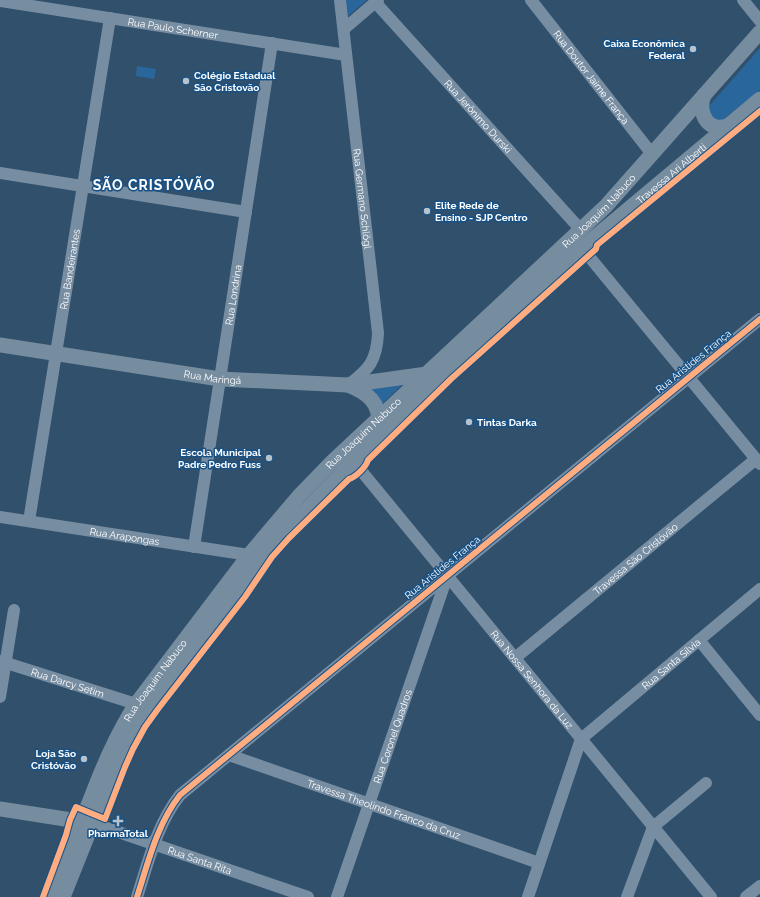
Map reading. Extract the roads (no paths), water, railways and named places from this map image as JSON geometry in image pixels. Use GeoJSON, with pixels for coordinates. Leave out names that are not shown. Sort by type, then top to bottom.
{"type":"FeatureCollection","features":[{"type":"Feature","properties":{"kind":"main road","name":"Rua Joaquim Nabuco"},"geometry":{"type":"LineString","coordinates":[[63,897],[113,744],[136,704],[249,555],[317,476],[606,206],[760,32]]}},
{"type":"Feature","properties":{"kind":"main road"},"geometry":{"type":"LineString","coordinates":[[704,95],[701,102],[701,110],[708,123],[723,128],[729,124]]}},
{"type":"Feature","properties":{"kind":"main road","name":"Travessa Ari Alberti"},"geometry":{"type":"LineString","coordinates":[[582,248],[760,99]]}},
{"type":"Feature","properties":{"kind":"main road"},"geometry":{"type":"LineString","coordinates":[[676,127],[684,122],[699,126],[703,132],[704,139],[701,148]]}},
{"type":"Feature","properties":{"kind":"main road","name":"Rua Joaquim Nabuco"},"geometry":{"type":"LineString","coordinates":[[52,897],[87,822],[138,723],[264,557],[322,494],[491,328],[582,248]]}},
{"type":"Feature","properties":{"kind":"main road","name":"Rua Maringá"},"geometry":{"type":"LineString","coordinates":[[0,345],[220,379],[348,385],[427,374]]}},
{"type":"Feature","properties":{"kind":"main road"},"geometry":{"type":"LineString","coordinates":[[348,385],[359,389],[374,403],[379,418],[378,431],[374,442]]}},
{"type":"Feature","properties":{"kind":"main road"},"geometry":{"type":"LineString","coordinates":[[249,555],[264,557]]}},
{"type":"Feature","properties":{"kind":"main road"},"geometry":{"type":"LineString","coordinates":[[0,809],[87,822]]}},
{"type":"Feature","properties":{"kind":"street","name":"Rua Germano Schlögl"},"geometry":{"type":"LineString","coordinates":[[340,0],[378,333],[378,346],[372,364],[366,371],[348,385]]}},
{"type":"Feature","properties":{"kind":"street","name":"Rua Doutor Jaime França"},"geometry":{"type":"LineString","coordinates":[[530,0],[652,154]]}},
{"type":"Feature","properties":{"kind":"street"},"geometry":{"type":"LineString","coordinates":[[744,0],[760,21]]}},
{"type":"Feature","properties":{"kind":"street","name":"Rua Paulo Scherner"},"geometry":{"type":"LineString","coordinates":[[0,1],[346,55]]}},
{"type":"Feature","properties":{"kind":"street"},"geometry":{"type":"LineString","coordinates":[[344,29],[377,1]]}},
{"type":"Feature","properties":{"kind":"street","name":"Rua Jerônimo Durski"},"geometry":{"type":"LineString","coordinates":[[377,1],[581,230]]}},
{"type":"Feature","properties":{"kind":"street","name":"Rua Bandeirantes"},"geometry":{"type":"LineString","coordinates":[[28,521],[110,18]]}},
{"type":"Feature","properties":{"kind":"street","name":"Rua Londrina"},"geometry":{"type":"LineString","coordinates":[[194,547],[272,43]]}},
{"type":"Feature","properties":{"kind":"street"},"geometry":{"type":"LineString","coordinates":[[0,174],[246,212]]}},
{"type":"Feature","properties":{"kind":"street"},"geometry":{"type":"LineString","coordinates":[[582,248],[758,462]]}},
{"type":"Feature","properties":{"kind":"street","name":"Rua Aristides França"},"geometry":{"type":"LineString","coordinates":[[137,897],[167,813],[180,795],[760,319]]}},
{"type":"Feature","properties":{"kind":"street","name":"Rua Nossa Senhora da Luz"},"geometry":{"type":"LineString","coordinates":[[354,462],[711,897]]}},
{"type":"Feature","properties":{"kind":"street","name":"Travessa São Cristóvão"},"geometry":{"type":"LineString","coordinates":[[515,658],[758,462]]}},
{"type":"Feature","properties":{"kind":"street","name":"Rua Arapongas"},"geometry":{"type":"LineString","coordinates":[[0,517],[249,555]]}},
{"type":"Feature","properties":{"kind":"street","name":"Rua Coronel Quadros"},"geometry":{"type":"LineString","coordinates":[[337,897],[448,576]]}},
{"type":"Feature","properties":{"kind":"street","name":"Rua Santa Sílvia"},"geometry":{"type":"LineString","coordinates":[[581,739],[760,589]]}},
{"type":"Feature","properties":{"kind":"street"},"geometry":{"type":"LineString","coordinates":[[0,697],[3,662],[14,610]]}},
{"type":"Feature","properties":{"kind":"street"},"geometry":{"type":"LineString","coordinates":[[699,640],[760,716]]}},
{"type":"Feature","properties":{"kind":"street","name":"Rua Darcy Setim"},"geometry":{"type":"LineString","coordinates":[[3,662],[136,704]]}},
{"type":"Feature","properties":{"kind":"street"},"geometry":{"type":"LineString","coordinates":[[528,897],[581,739]]}},
{"type":"Feature","properties":{"kind":"street","name":"Travessa Theolindo Franco da Cruz"},"geometry":{"type":"LineString","coordinates":[[229,755],[539,863]]}},
{"type":"Feature","properties":{"kind":"street"},"geometry":{"type":"LineString","coordinates":[[627,897],[653,827],[706,783]]}},
{"type":"Feature","properties":{"kind":"street","name":"Rua Santa Rita"},"geometry":{"type":"LineString","coordinates":[[87,822],[308,897]]}},
{"type":"Feature","properties":{"kind":"street"},"geometry":{"type":"LineString","coordinates":[[746,897],[760,886]]}},
{"type":"Feature","properties":{"kind":"place","name":"Caixa Econômica Federal"},"geometry":{"type":"Point","coordinates":[693,49]}},
{"type":"Feature","properties":{"kind":"place","name":"Colégio Estadual São Cristovão"},"geometry":{"type":"Point","coordinates":[186,81]}},
{"type":"Feature","properties":{"kind":"place","name":"Elite Rede de Ensino - SJP Centro"},"geometry":{"type":"Point","coordinates":[427,211]}},
{"type":"Feature","properties":{"kind":"place","name":"Tintas Darka"},"geometry":{"type":"Point","coordinates":[469,422]}},
{"type":"Feature","properties":{"kind":"place","name":"Escola Municipal Padre Pedro Fuss"},"geometry":{"type":"Point","coordinates":[269,458]}},
{"type":"Feature","properties":{"kind":"place","name":"Loja São Cristóvão"},"geometry":{"type":"Point","coordinates":[84,759]}},
{"type":"Feature","properties":{"kind":"place","name":"PharmaTotal"},"geometry":{"type":"Point","coordinates":[118,821]}},
{"type":"Feature","properties":{"kind":"district","name":"SÃO CRISTÓVÃO"},"geometry":{"type":"Point","coordinates":[154,185]}}]}
